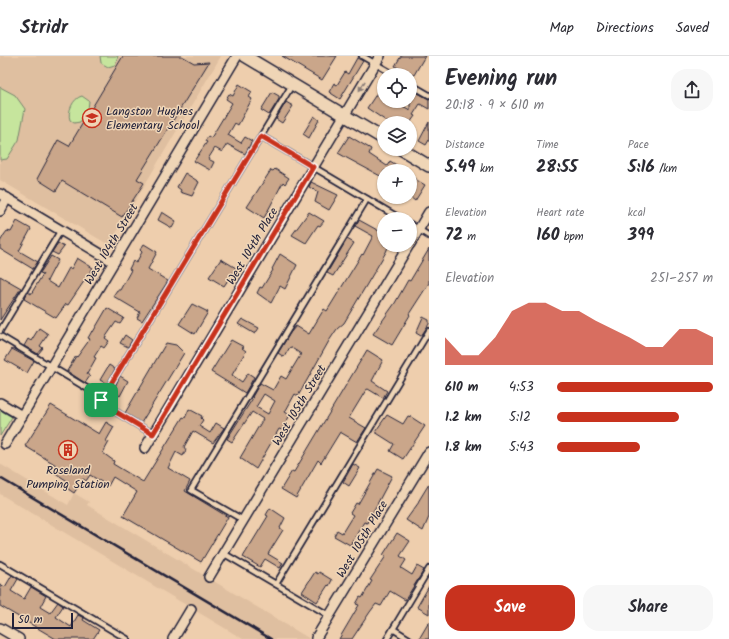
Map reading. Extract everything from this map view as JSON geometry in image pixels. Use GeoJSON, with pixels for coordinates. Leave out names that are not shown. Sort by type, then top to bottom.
{"type":"FeatureCollection","features":[{"type":"Feature","properties":{"kind":"street","name":"West 104th Street"},"geometry":{"type":"LineString","coordinates":[[5,444],[237,56]]}},
{"type":"Feature","properties":{"kind":"street"},"geometry":{"type":"LineString","coordinates":[[245,56],[377,135]]}},
{"type":"Feature","properties":{"kind":"street","name":"West 104th Place"},"geometry":{"type":"LineString","coordinates":[[144,448],[378,60]]}},
{"type":"Feature","properties":{"kind":"street"},"geometry":{"type":"LineString","coordinates":[[413,156],[429,166]]}},
{"type":"Feature","properties":{"kind":"street"},"geometry":{"type":"LineString","coordinates":[[0,211],[4,196],[114,262]]}},
{"type":"Feature","properties":{"kind":"street","name":"West 105th Street"},"geometry":{"type":"LineString","coordinates":[[417,233],[429,212]]}},
{"type":"Feature","properties":{"kind":"street","name":"West 105th Street"},"geometry":{"type":"LineString","coordinates":[[209,577],[405,252]]}},
{"type":"Feature","properties":{"kind":"street"},"geometry":{"type":"LineString","coordinates":[[0,403],[22,416]]}},
{"type":"Feature","properties":{"kind":"street","name":"West 105th Place"},"geometry":{"type":"LineString","coordinates":[[317,639],[429,452]]}},
{"type":"Feature","properties":{"kind":"street"},"geometry":{"type":"LineString","coordinates":[[173,639],[191,609]]}},
{"type":"Feature","properties":{"kind":"street"},"geometry":{"type":"LineString","coordinates":[[0,628],[19,639]]}},
{"type":"Feature","properties":{"kind":"lane"},"geometry":{"type":"LineString","coordinates":[[362,56],[378,60],[387,68]]}},
{"type":"Feature","properties":{"kind":"lane"},"geometry":{"type":"LineString","coordinates":[[101,400],[292,84]]}},
{"type":"Feature","properties":{"kind":"lane"},"geometry":{"type":"LineString","coordinates":[[417,88],[429,95]]}},
{"type":"Feature","properties":{"kind":"lane"},"geometry":{"type":"LineString","coordinates":[[261,136],[389,212]]}},
{"type":"Feature","properties":{"kind":"lane"},"geometry":{"type":"LineString","coordinates":[[243,520],[191,490],[367,199]]}},
{"type":"Feature","properties":{"kind":"lane"},"geometry":{"type":"LineString","coordinates":[[0,331],[60,230]]}},
{"type":"Feature","properties":{"kind":"lane"},"geometry":{"type":"LineString","coordinates":[[419,230],[429,236]]}},
{"type":"Feature","properties":{"kind":"lane"},"geometry":{"type":"LineString","coordinates":[[276,584],[429,331]]}},
{"type":"Feature","properties":{"kind":"lane"},"geometry":{"type":"LineString","coordinates":[[0,336],[94,393],[106,406],[153,434]]}},
{"type":"Feature","properties":{"kind":"lane"},"geometry":{"type":"LineString","coordinates":[[223,553],[330,616]]}},
{"type":"Feature","properties":{"kind":"lane"},"geometry":{"type":"LineString","coordinates":[[0,564],[127,639]]}},
{"type":"Feature","properties":{"kind":"lane"},"geometry":{"type":"LineString","coordinates":[[387,639],[429,569]]}},
{"type":"Feature","properties":{"kind":"lane"},"geometry":{"type":"LineString","coordinates":[[393,629],[409,639]]}},
{"type":"Feature","properties":{"kind":"shaded area","name":"Langston Hughes Elementary School"},"geometry":{"type":"Polygon","coordinates":[[[0,56],[221,56],[109,245],[0,180],[0,56]]]}},
{"type":"Feature","properties":{"kind":"shaded area"},"geometry":{"type":"Polygon","coordinates":[[[0,464],[68,505],[74,493],[89,502],[87,505],[310,639],[243,639],[0,494],[0,464]]]}},
{"type":"Feature","properties":{"kind":"green space"},"geometry":{"type":"Polygon","coordinates":[[[100,56],[118,56],[115,65],[108,67],[101,63],[100,56]]]}},
{"type":"Feature","properties":{"kind":"green space"},"geometry":{"type":"Polygon","coordinates":[[[0,87],[15,95],[25,109],[19,140],[7,159],[0,160],[0,87]]]}},
{"type":"Feature","properties":{"kind":"green space"},"geometry":{"type":"Polygon","coordinates":[[[82,96],[89,101],[88,109],[80,122],[74,123],[69,117],[70,109],[73,102],[82,96]]]}},
{"type":"Feature","properties":{"kind":"green space"},"geometry":{"type":"Polygon","coordinates":[[[0,410],[12,417],[0,436],[0,410]]]}},
{"type":"Feature","properties":{"kind":"building"},"geometry":{"type":"Polygon","coordinates":[[[123,56],[182,56],[194,63],[209,62],[137,179],[144,183],[122,217],[62,181],[56,191],[37,179],[58,140],[69,146],[123,56]]]}},
{"type":"Feature","properties":{"kind":"building"},"geometry":{"type":"Polygon","coordinates":[[[282,56],[337,56],[322,80],[282,56]]]}},
{"type":"Feature","properties":{"kind":"building"},"geometry":{"type":"Polygon","coordinates":[[[401,56],[425,56],[417,70],[417,68],[398,68],[395,66],[401,56]]]}},
{"type":"Feature","properties":{"kind":"building"},"geometry":{"type":"Polygon","coordinates":[[[357,58],[363,61],[340,99],[329,92],[334,83],[337,85],[345,72],[348,74],[357,58]]]}},
{"type":"Feature","properties":{"kind":"building"},"geometry":{"type":"Polygon","coordinates":[[[239,84],[252,92],[249,97],[252,99],[238,125],[235,123],[228,135],[241,143],[245,137],[252,141],[245,154],[227,144],[222,152],[215,148],[208,159],[214,162],[210,170],[194,161],[207,142],[205,141],[208,136],[211,138],[232,103],[226,99],[229,94],[233,96],[239,84]]]}},
{"type":"Feature","properties":{"kind":"building"},"geometry":{"type":"Polygon","coordinates":[[[272,92],[279,96],[279,99],[269,115],[261,110],[272,92]]]}},
{"type":"Feature","properties":{"kind":"building"},"geometry":{"type":"Polygon","coordinates":[[[377,93],[377,108],[406,108],[410,110],[410,108],[417,108],[417,93],[429,99],[429,109],[420,104],[413,115],[415,116],[379,116],[367,108],[377,93]]]}},
{"type":"Feature","properties":{"kind":"building"},"geometry":{"type":"Polygon","coordinates":[[[286,102],[293,106],[282,123],[276,119],[286,102]]]}},
{"type":"Feature","properties":{"kind":"building"},"geometry":{"type":"Polygon","coordinates":[[[314,116],[319,120],[309,138],[303,134],[314,116]]]}},
{"type":"Feature","properties":{"kind":"building"},"geometry":{"type":"Polygon","coordinates":[[[429,122],[429,140],[426,145],[419,141],[429,122]]]}},
{"type":"Feature","properties":{"kind":"building"},"geometry":{"type":"Polygon","coordinates":[[[349,136],[371,149],[369,154],[384,164],[377,164],[377,174],[338,153],[349,136]]]}},
{"type":"Feature","properties":{"kind":"building"},"geometry":{"type":"Polygon","coordinates":[[[275,169],[289,178],[285,184],[283,182],[264,218],[247,207],[271,170],[273,171],[275,169]]]}},
{"type":"Feature","properties":{"kind":"building"},"geometry":{"type":"Polygon","coordinates":[[[185,173],[199,182],[192,196],[180,192],[181,190],[177,187],[185,173]]]}},
{"type":"Feature","properties":{"kind":"building"},"geometry":{"type":"Polygon","coordinates":[[[417,180],[425,185],[417,198],[417,180]]]}},
{"type":"Feature","properties":{"kind":"building"},"geometry":{"type":"Polygon","coordinates":[[[311,182],[338,195],[329,210],[315,202],[318,192],[309,187],[311,182]]]}},
{"type":"Feature","properties":{"kind":"building"},"geometry":{"type":"Polygon","coordinates":[[[162,212],[176,221],[172,228],[158,220],[162,212]]]}},
{"type":"Feature","properties":{"kind":"building"},"geometry":{"type":"Polygon","coordinates":[[[309,212],[324,221],[320,226],[318,225],[306,243],[292,235],[309,212]]]}},
{"type":"Feature","properties":{"kind":"building"},"geometry":{"type":"Polygon","coordinates":[[[359,220],[377,230],[377,252],[386,252],[344,323],[337,329],[329,341],[298,396],[295,394],[285,412],[290,415],[282,430],[279,429],[256,469],[240,458],[263,419],[252,412],[232,442],[227,439],[253,398],[252,397],[260,383],[273,390],[281,376],[286,379],[301,354],[290,347],[284,357],[278,353],[290,333],[296,326],[309,334],[324,309],[327,311],[362,254],[363,255],[373,236],[355,226],[359,220]],[[264,394],[256,407],[268,414],[275,401],[264,394]]]}},
{"type":"Feature","properties":{"kind":"building"},"geometry":{"type":"Polygon","coordinates":[[[17,221],[31,229],[19,251],[38,262],[33,269],[0,249],[0,242],[4,235],[7,231],[11,232],[17,221]]]}},
{"type":"Feature","properties":{"kind":"building"},"geometry":{"type":"Polygon","coordinates":[[[347,239],[354,243],[333,276],[327,273],[347,239]]]}},
{"type":"Feature","properties":{"kind":"building"},"geometry":{"type":"Polygon","coordinates":[[[58,243],[64,247],[58,255],[52,252],[58,243]]]}},
{"type":"Feature","properties":{"kind":"building"},"geometry":{"type":"Polygon","coordinates":[[[144,244],[157,252],[148,269],[168,281],[142,321],[137,318],[140,312],[113,296],[117,290],[120,290],[131,270],[129,269],[133,261],[136,263],[142,252],[140,250],[144,244]]]}},
{"type":"Feature","properties":{"kind":"building"},"geometry":{"type":"Polygon","coordinates":[[[429,249],[429,283],[409,314],[410,315],[392,345],[373,334],[395,303],[408,280],[410,281],[429,249]]]}},
{"type":"Feature","properties":{"kind":"building"},"geometry":{"type":"Polygon","coordinates":[[[280,254],[297,265],[285,289],[280,286],[271,303],[257,293],[260,287],[262,288],[273,270],[272,269],[280,254]]]}},
{"type":"Feature","properties":{"kind":"building"},"geometry":{"type":"Polygon","coordinates":[[[51,256],[58,260],[47,281],[58,288],[69,268],[71,269],[77,258],[93,268],[68,305],[66,304],[56,318],[24,299],[28,292],[31,294],[43,274],[40,273],[51,256]]]}},
{"type":"Feature","properties":{"kind":"building"},"geometry":{"type":"Polygon","coordinates":[[[221,259],[236,268],[224,286],[209,277],[221,259]]]}},
{"type":"Feature","properties":{"kind":"building"},"geometry":{"type":"Polygon","coordinates":[[[0,276],[21,288],[0,320],[0,276]]]}},
{"type":"Feature","properties":{"kind":"building"},"geometry":{"type":"Polygon","coordinates":[[[192,304],[208,312],[195,334],[179,324],[192,304]]]}},
{"type":"Feature","properties":{"kind":"building"},"geometry":{"type":"Polygon","coordinates":[[[107,308],[124,318],[120,324],[116,322],[105,338],[109,341],[104,348],[101,346],[94,357],[96,358],[87,374],[90,376],[85,383],[67,371],[76,356],[77,357],[90,339],[88,338],[107,308]]]}},
{"type":"Feature","properties":{"kind":"building"},"geometry":{"type":"Polygon","coordinates":[[[423,317],[429,320],[429,324],[421,336],[416,333],[423,317]]]}},
{"type":"Feature","properties":{"kind":"building"},"geometry":{"type":"Polygon","coordinates":[[[242,319],[259,328],[255,334],[238,324],[242,319]]]}},
{"type":"Feature","properties":{"kind":"building"},"geometry":{"type":"Polygon","coordinates":[[[39,328],[48,334],[40,346],[43,348],[38,354],[24,346],[28,339],[31,341],[39,328]]]}},
{"type":"Feature","properties":{"kind":"building"},"geometry":{"type":"Polygon","coordinates":[[[125,335],[132,340],[128,347],[120,343],[125,335]]]}},
{"type":"Feature","properties":{"kind":"building"},"geometry":{"type":"Polygon","coordinates":[[[231,340],[244,347],[242,348],[246,351],[232,375],[242,382],[248,373],[254,377],[245,393],[211,372],[231,340]]]}},
{"type":"Feature","properties":{"kind":"building"},"geometry":{"type":"Polygon","coordinates":[[[166,343],[176,345],[184,353],[141,423],[125,413],[166,343]]]}},
{"type":"Feature","properties":{"kind":"building"},"geometry":{"type":"Polygon","coordinates":[[[12,349],[34,361],[27,373],[5,360],[12,349]]]}},
{"type":"Feature","properties":{"kind":"building"},"geometry":{"type":"Polygon","coordinates":[[[367,350],[383,360],[372,381],[387,391],[383,398],[368,389],[366,390],[349,418],[366,428],[357,442],[340,432],[321,463],[318,460],[296,498],[281,489],[292,471],[294,472],[367,350]]]}},
{"type":"Feature","properties":{"kind":"building"},"geometry":{"type":"Polygon","coordinates":[[[109,365],[115,369],[107,384],[100,380],[109,365]]]}},
{"type":"Feature","properties":{"kind":"building"},"geometry":{"type":"Polygon","coordinates":[[[120,376],[128,381],[120,396],[113,391],[120,376]]]}},
{"type":"Feature","properties":{"kind":"building"},"geometry":{"type":"Polygon","coordinates":[[[51,405],[99,434],[106,422],[114,427],[106,441],[109,442],[103,453],[114,461],[113,464],[143,482],[183,417],[185,418],[189,409],[202,416],[201,418],[203,420],[199,426],[210,433],[216,423],[224,428],[213,443],[193,431],[184,447],[186,450],[183,456],[176,452],[168,468],[190,481],[185,491],[228,517],[201,562],[123,516],[137,492],[113,477],[108,486],[90,475],[86,481],[83,479],[74,493],[68,489],[67,486],[69,482],[52,471],[56,465],[25,446],[51,405]]]}},
{"type":"Feature","properties":{"kind":"building"},"geometry":{"type":"Polygon","coordinates":[[[387,415],[403,424],[408,416],[425,426],[403,459],[390,451],[394,444],[375,432],[387,415]]]}},
{"type":"Feature","properties":{"kind":"building"},"geometry":{"type":"Polygon","coordinates":[[[353,464],[360,468],[349,486],[343,482],[353,464]]]}},
{"type":"Feature","properties":{"kind":"building"},"geometry":{"type":"Polygon","coordinates":[[[378,469],[392,476],[367,523],[364,522],[350,545],[334,536],[337,530],[342,533],[353,515],[350,513],[356,503],[358,504],[378,469]]]}},
{"type":"Feature","properties":{"kind":"building"},"geometry":{"type":"Polygon","coordinates":[[[429,484],[429,517],[423,531],[406,520],[419,502],[429,484]]]}},
{"type":"Feature","properties":{"kind":"building"},"geometry":{"type":"Polygon","coordinates":[[[270,508],[285,518],[280,528],[283,530],[268,554],[283,563],[280,568],[265,559],[260,567],[243,557],[268,516],[266,515],[270,508]]]}},
{"type":"Feature","properties":{"kind":"building"},"geometry":{"type":"Polygon","coordinates":[[[397,533],[410,541],[400,556],[406,560],[401,568],[412,575],[417,566],[424,570],[405,600],[390,591],[381,606],[376,604],[352,639],[339,639],[359,605],[356,604],[360,597],[362,598],[372,581],[370,580],[386,556],[383,555],[397,533]]]}},
{"type":"Feature","properties":{"kind":"building"},"geometry":{"type":"Polygon","coordinates":[[[315,572],[318,574],[319,572],[332,580],[317,602],[302,592],[315,572]]]}},
{"type":"Feature","properties":{"kind":"building"},"geometry":{"type":"Polygon","coordinates":[[[12,575],[18,579],[11,591],[24,599],[31,587],[46,596],[40,607],[50,613],[58,602],[63,606],[56,617],[71,627],[78,615],[84,618],[83,620],[99,630],[93,639],[56,639],[0,606],[0,584],[5,587],[12,575]]]}},
{"type":"Feature","properties":{"kind":"building"},"geometry":{"type":"Polygon","coordinates":[[[429,586],[429,614],[417,607],[429,586]]]}},
{"type":"Feature","properties":{"kind":"building"},"geometry":{"type":"Polygon","coordinates":[[[429,622],[429,639],[419,639],[429,622]]]}},
{"type":"Feature","properties":{"kind":"railway"},"geometry":{"type":"LineString","coordinates":[[0,478],[271,639]]}},
{"type":"Feature","properties":{"kind":"place","name":"Langston Hughes Elementary School"},"geometry":{"type":"Point","coordinates":[92,118]}},
{"type":"Feature","properties":{"kind":"place","name":"Roseland Pumping Station"},"geometry":{"type":"Point","coordinates":[68,450]}},
{"type":"Feature","properties":{"kind":"route"},"geometry":{"type":"LineString","coordinates":[[261,136],[313,167],[153,434],[106,406],[101,400],[261,136]]}}]}
